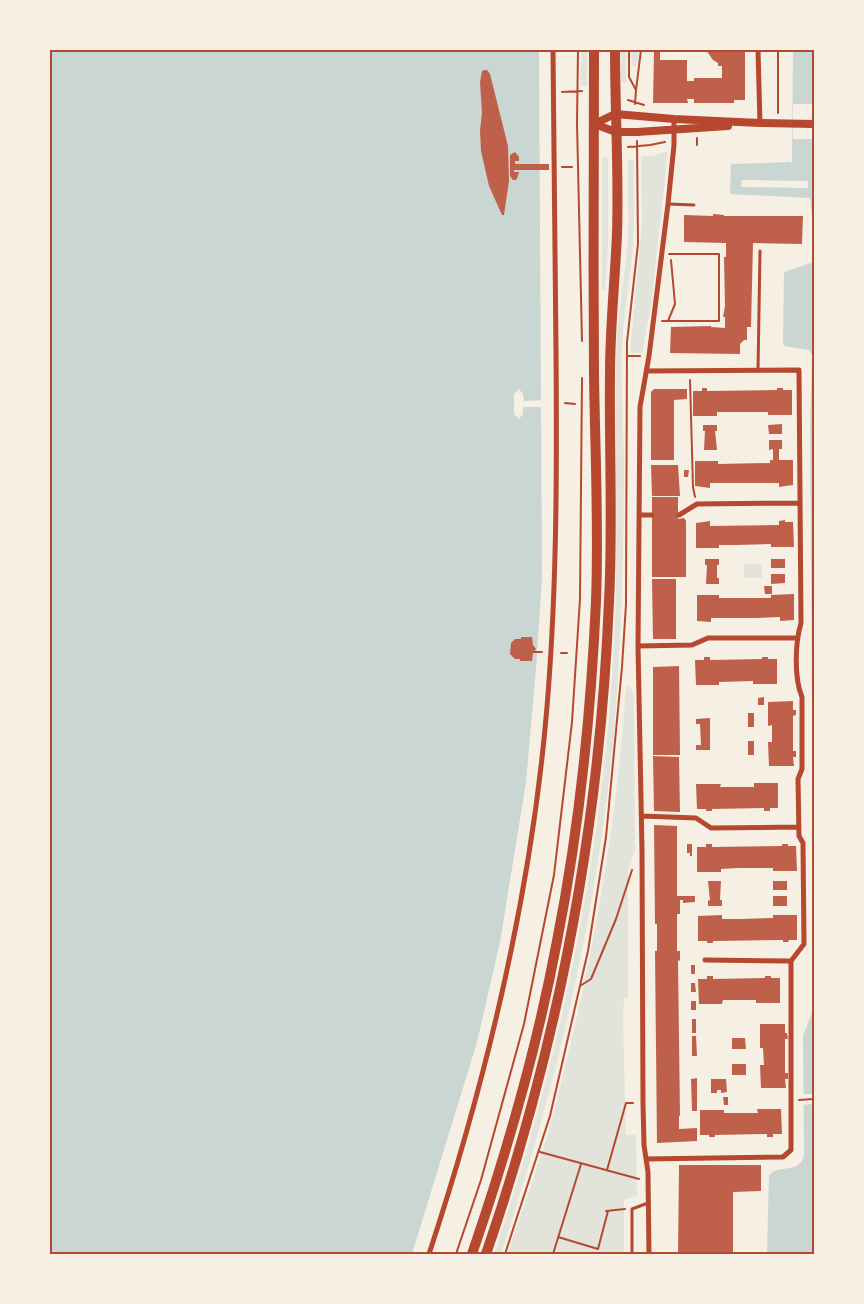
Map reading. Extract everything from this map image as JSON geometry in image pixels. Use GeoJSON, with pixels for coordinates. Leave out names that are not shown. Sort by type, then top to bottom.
{"type":"FeatureCollection","features":[{"type":"Feature","properties":{"kind":"main road"},"geometry":{"type":"LineString","coordinates":[[472,1254],[513,1125],[548,988],[567,883],[582,768],[592,667],[597,543],[594,373],[594,50]]}},
{"type":"Feature","properties":{"kind":"main road"},"geometry":{"type":"LineString","coordinates":[[486,1254],[514,1167],[550,1037],[571,943],[596,774],[610,600],[610,372],[617,232],[614,50]]}},
{"type":"Feature","properties":{"kind":"street"},"geometry":{"type":"LineString","coordinates":[[429,1254],[454,1178],[498,1007],[532,840],[545,732],[554,615],[557,467],[553,50]]}},
{"type":"Feature","properties":{"kind":"street"},"geometry":{"type":"LineString","coordinates":[[758,50],[760,123]]}},
{"type":"Feature","properties":{"kind":"street"},"geometry":{"type":"LineString","coordinates":[[594,124],[615,114],[674,119],[814,124]]}},
{"type":"Feature","properties":{"kind":"street"},"geometry":{"type":"LineString","coordinates":[[649,1254],[648,1182],[643,1103],[642,816],[638,646],[640,407],[654,321],[668,204],[674,119]]}},
{"type":"Feature","properties":{"kind":"street"},"geometry":{"type":"LineString","coordinates":[[594,124],[616,132],[637,132],[760,123]]}},
{"type":"Feature","properties":{"kind":"street"},"geometry":{"type":"LineString","coordinates":[[646,1158],[783,1156],[792,1150],[791,961],[804,944],[803,843],[799,827],[798,779],[802,769],[802,697],[798,688],[797,638],[801,623],[799,370],[647,371]]}},
{"type":"Feature","properties":{"kind":"street"},"geometry":{"type":"LineString","coordinates":[[678,515],[697,504],[800,502]]}},
{"type":"Feature","properties":{"kind":"street"},"geometry":{"type":"LineString","coordinates":[[640,515],[652,515]]}},
{"type":"Feature","properties":{"kind":"street"},"geometry":{"type":"LineString","coordinates":[[638,646],[692,645],[708,638],[797,638]]}},
{"type":"Feature","properties":{"kind":"street"},"geometry":{"type":"LineString","coordinates":[[642,816],[696,818],[711,828],[799,827]]}},
{"type":"Feature","properties":{"kind":"street"},"geometry":{"type":"LineString","coordinates":[[705,960],[791,961]]}},
{"type":"Feature","properties":{"kind":"lane"},"geometry":{"type":"LineString","coordinates":[[668,204],[694,205]]}},
{"type":"Feature","properties":{"kind":"lane"},"geometry":{"type":"LineString","coordinates":[[758,370],[760,251]]}},
{"type":"Feature","properties":{"kind":"lane"},"geometry":{"type":"LineString","coordinates":[[632,1254],[632,1209],[648,1203]]}},
{"type":"Feature","properties":{"kind":"path"},"geometry":{"type":"LineString","coordinates":[[629,50],[629,77],[636,90]]}},
{"type":"Feature","properties":{"kind":"path"},"geometry":{"type":"LineString","coordinates":[[636,109],[636,90],[642,50]]}},
{"type":"Feature","properties":{"kind":"path"},"geometry":{"type":"LineString","coordinates":[[778,50],[778,124]]}},
{"type":"Feature","properties":{"kind":"path"},"geometry":{"type":"LineString","coordinates":[[563,92],[583,91]]}},
{"type":"Feature","properties":{"kind":"path"},"geometry":{"type":"LineString","coordinates":[[616,147],[650,146],[674,139]]}},
{"type":"Feature","properties":{"kind":"path"},"geometry":{"type":"LineString","coordinates":[[578,148],[594,148]]}},
{"type":"Feature","properties":{"kind":"path"},"geometry":{"type":"LineString","coordinates":[[564,167],[572,167]]}},
{"type":"Feature","properties":{"kind":"path"},"geometry":{"type":"LineString","coordinates":[[654,321],[719,321],[719,254],[662,254]]}},
{"type":"Feature","properties":{"kind":"path"},"geometry":{"type":"LineString","coordinates":[[668,321],[675,304],[670,254]]}},
{"type":"Feature","properties":{"kind":"path"},"geometry":{"type":"LineString","coordinates":[[627,356],[640,356]]}},
{"type":"Feature","properties":{"kind":"path"},"geometry":{"type":"LineString","coordinates":[[689,371],[693,487],[697,504]]}},
{"type":"Feature","properties":{"kind":"path"},"geometry":{"type":"LineString","coordinates":[[565,403],[575,404]]}},
{"type":"Feature","properties":{"kind":"path"},"geometry":{"type":"LineString","coordinates":[[561,653],[567,653]]}},
{"type":"Feature","properties":{"kind":"path"},"geometry":{"type":"LineString","coordinates":[[580,986],[592,979],[616,919],[629,876],[634,867]]}},
{"type":"Feature","properties":{"kind":"path"},"geometry":{"type":"LineString","coordinates":[[798,1100],[814,1099]]}},
{"type":"Feature","properties":{"kind":"path"},"geometry":{"type":"LineString","coordinates":[[607,1170],[626,1103],[643,1103]]}},
{"type":"Feature","properties":{"kind":"path"},"geometry":{"type":"LineString","coordinates":[[538,1152],[648,1182]]}},
{"type":"Feature","properties":{"kind":"path"},"geometry":{"type":"LineString","coordinates":[[552,1254],[581,1164]]}},
{"type":"Feature","properties":{"kind":"path"},"geometry":{"type":"LineString","coordinates":[[558,1237],[598,1249],[607,1211],[632,1209]]}},
{"type":"Feature","properties":{"kind":"shaded area"},"geometry":{"type":"Polygon","coordinates":[[[50,50],[539,50],[542,579],[526,782],[500,942],[477,1042],[412,1254],[50,1254],[50,50]]]}},
{"type":"Feature","properties":{"kind":"shaded area"},"geometry":{"type":"Polygon","coordinates":[[[582,50],[587,50],[587,86],[580,86],[582,50]]]}},
{"type":"Feature","properties":{"kind":"shaded area"},"geometry":{"type":"Polygon","coordinates":[[[621,50],[626,50],[626,82],[621,82],[621,50]]]}},
{"type":"Feature","properties":{"kind":"shaded area"},"geometry":{"type":"Polygon","coordinates":[[[631,50],[639,50],[636,67],[632,65],[631,50]]]}},
{"type":"Feature","properties":{"kind":"shaded area"},"geometry":{"type":"Polygon","coordinates":[[[793,50],[814,50],[814,239],[810,198],[730,194],[731,164],[791,162],[792,165],[793,50]],[[742,180],[741,187],[808,188],[808,181],[742,180]]]}},
{"type":"Feature","properties":{"kind":"shaded area"},"geometry":{"type":"Polygon","coordinates":[[[668,151],[651,306],[642,353],[630,353],[642,223],[641,156],[652,156],[668,151]]]}},
{"type":"Feature","properties":{"kind":"shaded area"},"geometry":{"type":"Polygon","coordinates":[[[602,157],[608,157],[608,248],[605,290],[602,291],[602,157]]]}},
{"type":"Feature","properties":{"kind":"shaded area"},"geometry":{"type":"Polygon","coordinates":[[[628,160],[634,160],[634,223],[622,349],[624,515],[622,596],[612,751],[592,897],[562,1041],[544,1112],[501,1254],[494,1254],[518,1180],[559,1029],[589,876],[600,799],[614,644],[616,355],[628,238],[628,160]]]}},
{"type":"Feature","properties":{"kind":"shaded area"},"geometry":{"type":"Polygon","coordinates":[[[814,262],[814,996],[810,424],[812,355],[809,350],[784,346],[783,344],[784,272],[814,262]]]}},
{"type":"Feature","properties":{"kind":"shaded area"},"geometry":{"type":"Polygon","coordinates":[[[744,564],[762,564],[762,578],[744,578],[744,564]]]}},
{"type":"Feature","properties":{"kind":"shaded area"},"geometry":{"type":"Polygon","coordinates":[[[626,685],[632,690],[634,697],[635,850],[628,871],[628,999],[624,999],[623,1017],[626,1135],[636,1135],[637,1196],[624,1200],[624,1254],[507,1254],[534,1177],[557,1099],[592,946],[616,790],[626,685]]]}},
{"type":"Feature","properties":{"kind":"shaded area"},"geometry":{"type":"Polygon","coordinates":[[[814,1007],[814,1254],[767,1254],[769,1175],[778,1170],[798,1165],[802,1162],[804,1156],[803,1036],[814,1007]]]}},
{"type":"Feature","properties":{"kind":"pier"},"geometry":{"type":"Polygon","coordinates":[[[793,104],[814,104],[814,139],[793,139],[793,104]]]}},
{"type":"Feature","properties":{"kind":"pier"},"geometry":{"type":"Polygon","coordinates":[[[519,389],[523,394],[524,401],[543,400],[543,407],[523,407],[523,414],[519,419],[514,414],[514,394],[519,389]]]}},
{"type":"Feature","properties":{"kind":"pier"},"geometry":{"type":"Polygon","coordinates":[[[801,1094],[814,1094],[814,1104],[801,1105],[801,1094]]]}},
{"type":"Feature","properties":{"kind":"building"},"geometry":{"type":"Polygon","coordinates":[[[706,50],[745,50],[745,100],[734,100],[734,103],[694,103],[694,99],[687,99],[688,103],[653,103],[654,52],[660,52],[660,60],[687,60],[687,81],[694,81],[694,78],[722,78],[722,66],[718,66],[718,63],[713,60],[706,50]]]}},
{"type":"Feature","properties":{"kind":"building"},"geometry":{"type":"Polygon","coordinates":[[[485,70],[490,74],[508,146],[509,181],[504,215],[502,215],[489,186],[481,151],[480,130],[482,113],[480,82],[482,71],[485,70]]]}},
{"type":"Feature","properties":{"kind":"building"},"geometry":{"type":"Polygon","coordinates":[[[515,152],[519,157],[519,161],[515,161],[515,164],[549,164],[549,170],[514,170],[514,172],[519,172],[516,180],[513,180],[510,176],[510,155],[515,152]]]}},
{"type":"Feature","properties":{"kind":"building"},"geometry":{"type":"Polygon","coordinates":[[[713,214],[724,216],[803,216],[802,244],[753,243],[751,327],[747,327],[747,340],[740,344],[740,354],[670,353],[671,327],[711,326],[725,328],[725,317],[723,317],[725,306],[724,257],[726,257],[726,243],[684,242],[684,215],[713,216],[713,214]]]}},
{"type":"Feature","properties":{"kind":"building"},"geometry":{"type":"Polygon","coordinates":[[[702,388],[707,388],[707,391],[777,390],[777,388],[792,390],[792,415],[768,415],[768,412],[717,412],[717,416],[693,416],[693,391],[702,391],[702,388]]]}},
{"type":"Feature","properties":{"kind":"building"},"geometry":{"type":"Polygon","coordinates":[[[654,389],[687,389],[687,399],[674,400],[674,460],[651,460],[651,392],[654,389]]]}},
{"type":"Feature","properties":{"kind":"building"},"geometry":{"type":"Polygon","coordinates":[[[782,424],[782,434],[769,434],[768,425],[782,424]]]}},
{"type":"Feature","properties":{"kind":"building"},"geometry":{"type":"Polygon","coordinates":[[[703,425],[717,425],[717,431],[715,431],[717,450],[704,450],[705,431],[703,431],[703,425]]]}},
{"type":"Feature","properties":{"kind":"building"},"geometry":{"type":"Polygon","coordinates":[[[769,440],[782,440],[782,449],[779,449],[779,460],[793,460],[793,485],[779,487],[779,483],[710,483],[710,488],[695,486],[695,461],[718,461],[718,464],[770,463],[770,460],[773,460],[773,449],[769,450],[769,440]]]}},
{"type":"Feature","properties":{"kind":"building"},"geometry":{"type":"Polygon","coordinates":[[[651,465],[678,465],[680,496],[652,496],[651,465]]]}},
{"type":"Feature","properties":{"kind":"building"},"geometry":{"type":"Polygon","coordinates":[[[684,470],[689,470],[688,477],[684,477],[684,470]]]}},
{"type":"Feature","properties":{"kind":"building"},"geometry":{"type":"Polygon","coordinates":[[[652,497],[678,497],[678,519],[684,518],[686,521],[686,577],[652,577],[652,497]]]}},
{"type":"Feature","properties":{"kind":"building"},"geometry":{"type":"Polygon","coordinates":[[[785,520],[785,522],[793,522],[794,547],[771,547],[771,544],[719,545],[719,548],[696,548],[696,523],[710,521],[710,526],[779,525],[779,521],[785,520]]]}},
{"type":"Feature","properties":{"kind":"building"},"geometry":{"type":"Polygon","coordinates":[[[705,559],[719,559],[717,578],[719,578],[719,584],[706,584],[707,565],[705,565],[705,559]]]}},
{"type":"Feature","properties":{"kind":"building"},"geometry":{"type":"Polygon","coordinates":[[[771,559],[785,559],[785,568],[771,568],[771,559]]]}},
{"type":"Feature","properties":{"kind":"building"},"geometry":{"type":"Polygon","coordinates":[[[771,574],[785,574],[785,583],[771,584],[771,574]]]}},
{"type":"Feature","properties":{"kind":"building"},"geometry":{"type":"Polygon","coordinates":[[[652,579],[676,579],[676,639],[653,639],[652,579]]]}},
{"type":"Feature","properties":{"kind":"building"},"geometry":{"type":"Polygon","coordinates":[[[764,586],[772,586],[772,594],[765,594],[764,586]]]}},
{"type":"Feature","properties":{"kind":"building"},"geometry":{"type":"Polygon","coordinates":[[[794,594],[794,620],[780,621],[780,617],[711,618],[711,622],[697,621],[697,595],[719,595],[719,598],[771,598],[771,595],[794,594]]]}},
{"type":"Feature","properties":{"kind":"building"},"geometry":{"type":"Polygon","coordinates":[[[521,637],[532,637],[533,645],[536,649],[533,653],[532,661],[520,661],[520,659],[515,659],[510,654],[511,643],[515,639],[521,639],[521,637]]]}},
{"type":"Feature","properties":{"kind":"building"},"geometry":{"type":"Polygon","coordinates":[[[704,657],[710,657],[710,660],[762,659],[762,657],[777,659],[777,684],[753,684],[753,681],[719,682],[719,685],[696,685],[695,660],[704,660],[704,657]]]}},
{"type":"Feature","properties":{"kind":"building"},"geometry":{"type":"Polygon","coordinates":[[[679,666],[680,755],[653,755],[653,667],[679,666]]]}},
{"type":"Feature","properties":{"kind":"building"},"geometry":{"type":"Polygon","coordinates":[[[764,697],[764,705],[758,705],[758,698],[764,697]]]}},
{"type":"Feature","properties":{"kind":"building"},"geometry":{"type":"Polygon","coordinates":[[[793,701],[793,710],[796,710],[796,715],[793,716],[793,751],[796,751],[796,757],[793,757],[794,766],[769,766],[768,742],[772,742],[772,725],[768,726],[768,702],[793,701]]]}},
{"type":"Feature","properties":{"kind":"building"},"geometry":{"type":"Polygon","coordinates":[[[748,713],[754,713],[754,727],[748,727],[748,713]]]}},
{"type":"Feature","properties":{"kind":"building"},"geometry":{"type":"Polygon","coordinates":[[[710,718],[710,750],[696,750],[696,745],[701,745],[700,724],[696,724],[696,719],[710,718]]]}},
{"type":"Feature","properties":{"kind":"building"},"geometry":{"type":"Polygon","coordinates":[[[748,741],[754,741],[754,755],[748,755],[748,741]]]}},
{"type":"Feature","properties":{"kind":"building"},"geometry":{"type":"Polygon","coordinates":[[[653,756],[679,757],[680,812],[654,811],[653,756]]]}},
{"type":"Feature","properties":{"kind":"building"},"geometry":{"type":"Polygon","coordinates":[[[754,783],[778,783],[778,808],[770,808],[770,811],[764,811],[764,808],[712,809],[712,811],[697,809],[696,784],[721,784],[720,787],[754,787],[754,783]]]}},
{"type":"Feature","properties":{"kind":"building"},"geometry":{"type":"Polygon","coordinates":[[[654,825],[677,826],[677,896],[695,896],[695,902],[683,903],[683,900],[680,900],[680,914],[677,914],[677,951],[680,951],[680,961],[678,960],[679,1129],[697,1128],[697,1141],[657,1143],[655,951],[657,951],[657,924],[655,924],[654,825]]]}},
{"type":"Feature","properties":{"kind":"building"},"geometry":{"type":"Polygon","coordinates":[[[687,844],[692,844],[692,856],[690,856],[690,853],[687,853],[687,844]]]}},
{"type":"Feature","properties":{"kind":"building"},"geometry":{"type":"Polygon","coordinates":[[[706,844],[712,844],[712,847],[782,846],[782,844],[796,846],[797,871],[773,871],[773,868],[738,868],[721,869],[721,872],[697,872],[697,847],[706,847],[706,844]]]}},
{"type":"Feature","properties":{"kind":"building"},"geometry":{"type":"Polygon","coordinates":[[[708,881],[721,881],[720,900],[722,900],[722,906],[708,906],[708,900],[710,901],[708,881]]]}},
{"type":"Feature","properties":{"kind":"building"},"geometry":{"type":"Polygon","coordinates":[[[773,881],[787,881],[787,890],[773,890],[773,881]]]}},
{"type":"Feature","properties":{"kind":"building"},"geometry":{"type":"Polygon","coordinates":[[[773,896],[787,896],[787,906],[773,906],[773,896]]]}},
{"type":"Feature","properties":{"kind":"building"},"geometry":{"type":"Polygon","coordinates":[[[722,915],[722,919],[739,919],[773,918],[773,915],[797,915],[797,940],[789,940],[788,942],[783,942],[783,940],[713,941],[713,943],[698,941],[698,916],[722,915]]]}},
{"type":"Feature","properties":{"kind":"building"},"geometry":{"type":"Polygon","coordinates":[[[691,965],[695,965],[695,974],[691,974],[691,965]]]}},
{"type":"Feature","properties":{"kind":"building"},"geometry":{"type":"Polygon","coordinates":[[[707,976],[713,976],[713,979],[765,978],[765,976],[780,978],[780,1003],[756,1003],[756,1000],[723,1000],[722,1004],[699,1004],[698,979],[707,979],[707,976]]]}},
{"type":"Feature","properties":{"kind":"building"},"geometry":{"type":"Polygon","coordinates":[[[691,983],[695,983],[696,992],[691,992],[691,983]]]}},
{"type":"Feature","properties":{"kind":"building"},"geometry":{"type":"Polygon","coordinates":[[[691,1001],[696,1001],[696,1010],[691,1010],[691,1001]]]}},
{"type":"Feature","properties":{"kind":"building"},"geometry":{"type":"Polygon","coordinates":[[[692,1019],[696,1019],[696,1033],[692,1033],[692,1019]]]}},
{"type":"Feature","properties":{"kind":"building"},"geometry":{"type":"Polygon","coordinates":[[[760,1024],[785,1024],[785,1033],[787,1033],[788,1039],[785,1039],[785,1073],[788,1073],[788,1079],[785,1079],[786,1088],[761,1088],[760,1065],[764,1065],[763,1048],[760,1048],[760,1024]]]}},
{"type":"Feature","properties":{"kind":"building"},"geometry":{"type":"Polygon","coordinates":[[[692,1036],[696,1036],[697,1056],[692,1056],[692,1036]]]}},
{"type":"Feature","properties":{"kind":"building"},"geometry":{"type":"Polygon","coordinates":[[[732,1038],[745,1038],[746,1049],[732,1049],[732,1038]]]}},
{"type":"Feature","properties":{"kind":"building"},"geometry":{"type":"Polygon","coordinates":[[[732,1064],[746,1064],[746,1075],[732,1075],[732,1064]]]}},
{"type":"Feature","properties":{"kind":"building"},"geometry":{"type":"Polygon","coordinates":[[[697,1078],[697,1111],[692,1111],[691,1079],[697,1078]]]}},
{"type":"Feature","properties":{"kind":"building"},"geometry":{"type":"Polygon","coordinates":[[[711,1079],[726,1079],[727,1092],[721,1093],[721,1090],[717,1090],[717,1093],[711,1093],[711,1079]]]}},
{"type":"Feature","properties":{"kind":"building"},"geometry":{"type":"Polygon","coordinates":[[[723,1097],[728,1097],[728,1105],[724,1105],[723,1097]]]}},
{"type":"Feature","properties":{"kind":"building"},"geometry":{"type":"Polygon","coordinates":[[[757,1109],[781,1109],[782,1134],[773,1134],[773,1137],[767,1137],[767,1134],[715,1135],[715,1137],[700,1135],[700,1110],[724,1110],[724,1113],[758,1113],[757,1109]]]}},
{"type":"Feature","properties":{"kind":"building"},"geometry":{"type":"Polygon","coordinates":[[[679,1165],[761,1165],[761,1191],[733,1192],[733,1254],[678,1254],[679,1165]]]}}]}
